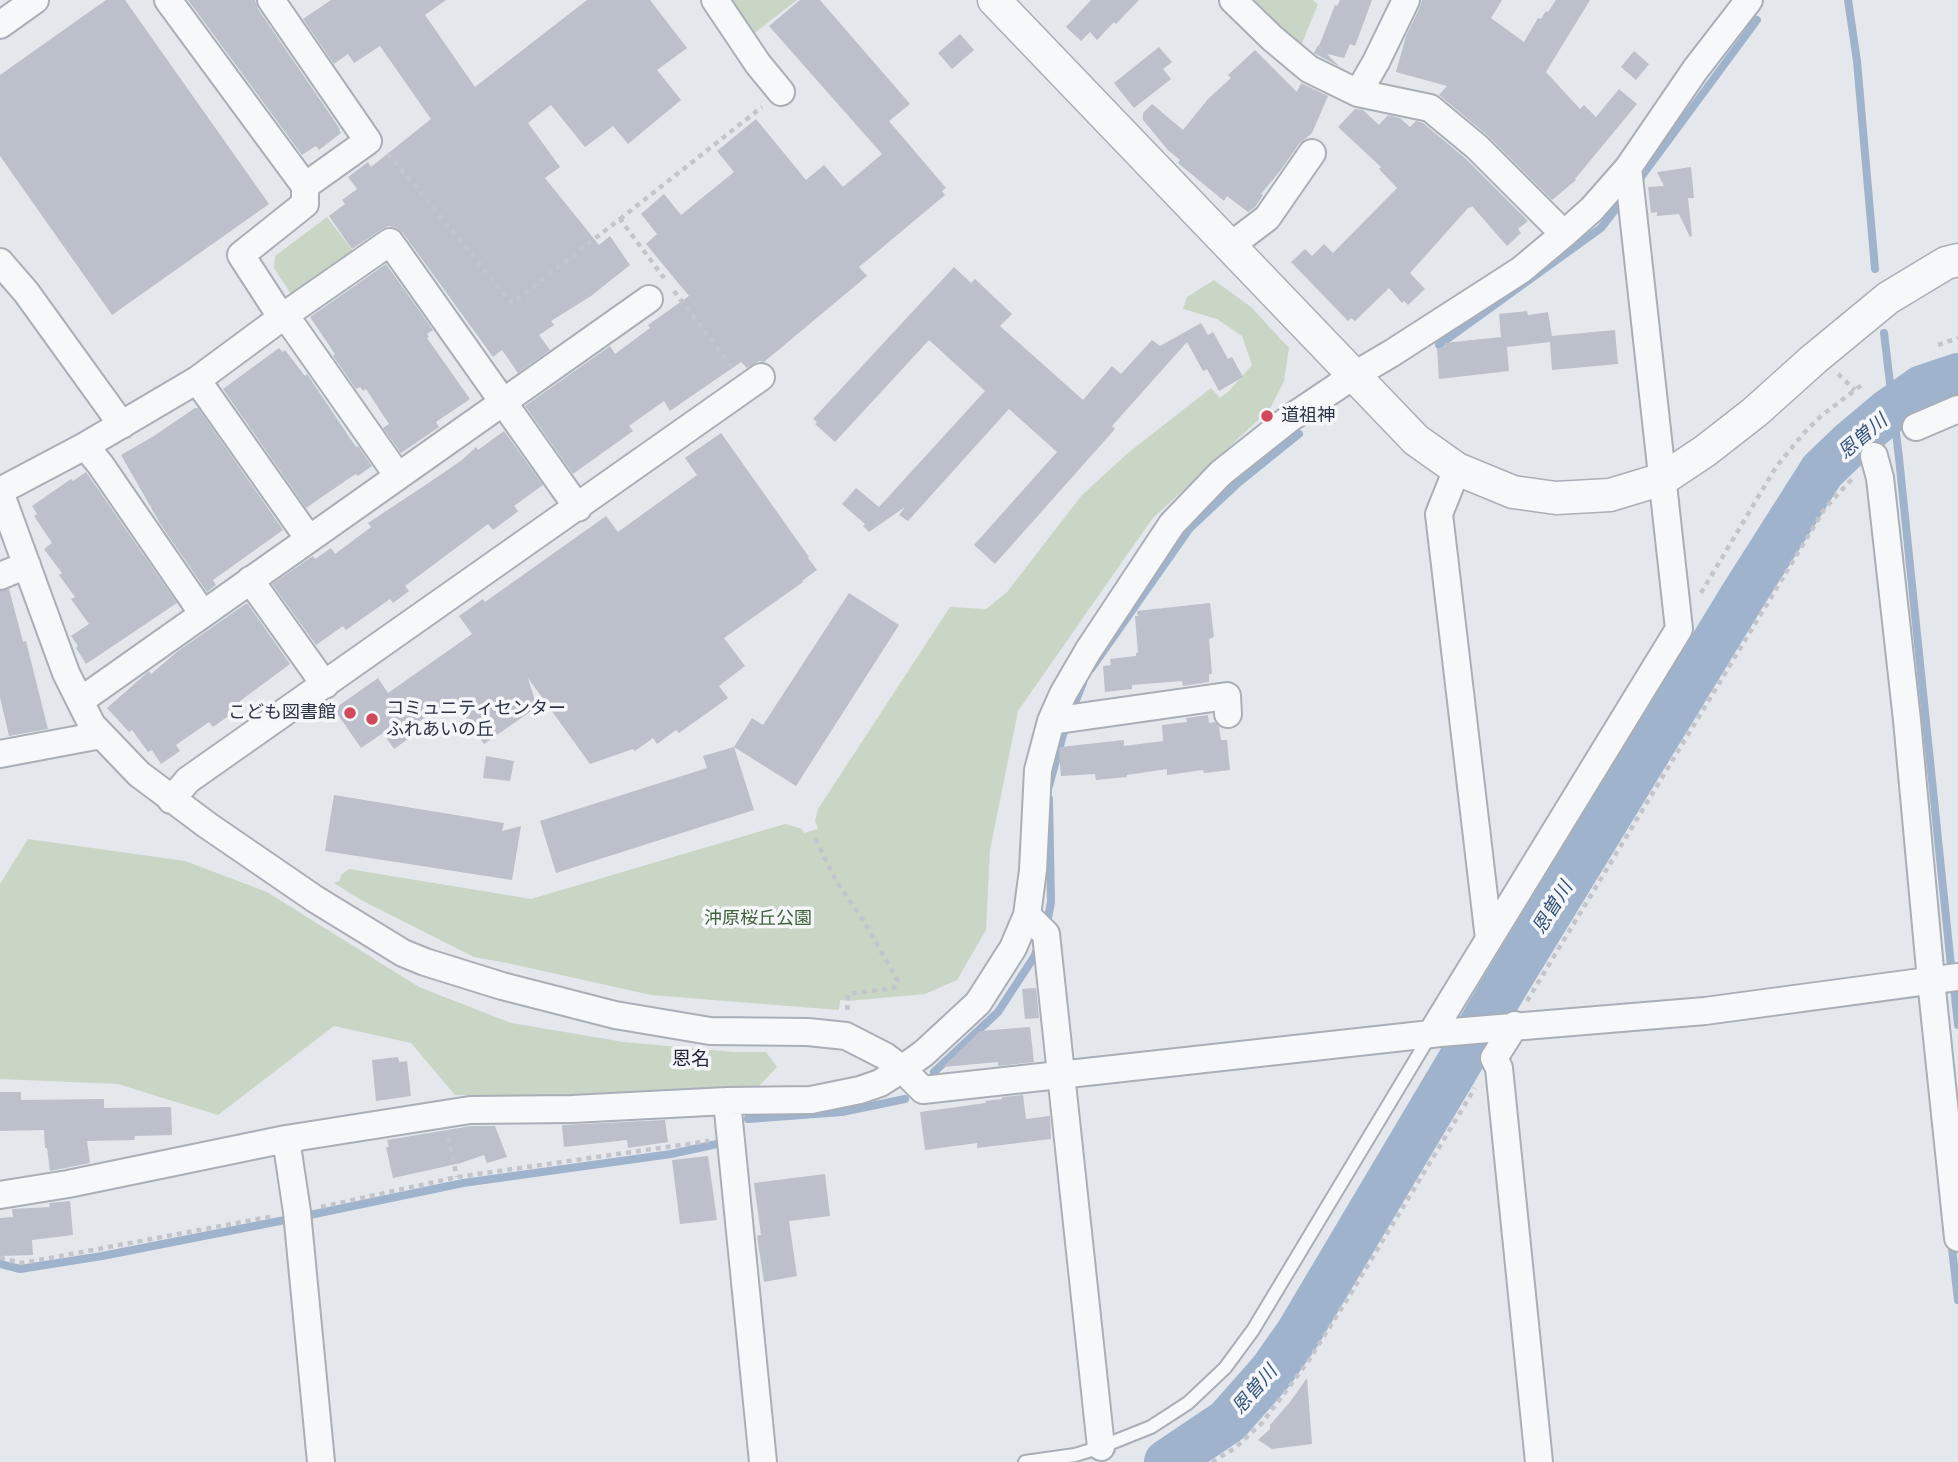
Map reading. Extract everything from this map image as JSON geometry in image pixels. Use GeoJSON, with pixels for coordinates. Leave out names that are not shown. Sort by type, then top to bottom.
{"type":"FeatureCollection","features":[{"type":"Feature","properties":{"kind":"street"},"geometry":{"type":"LineString","coordinates":[[0,25],[35,0]]}},
{"type":"Feature","properties":{"kind":"street"},"geometry":{"type":"LineString","coordinates":[[168,0],[306,186],[305,204],[241,255],[278,312],[285,315],[398,476]]}},
{"type":"Feature","properties":{"kind":"street"},"geometry":{"type":"LineString","coordinates":[[271,0],[368,141],[306,186]]}},
{"type":"Feature","properties":{"kind":"street"},"geometry":{"type":"LineString","coordinates":[[715,0],[758,64],[781,92]]}},
{"type":"Feature","properties":{"kind":"street"},"geometry":{"type":"LineString","coordinates":[[994,0],[1416,440],[1457,469],[1513,492],[1556,498],[1610,495],[1663,479],[1745,420],[1888,298],[1946,263],[1958,260]]}},
{"type":"Feature","properties":{"kind":"street"},"geometry":{"type":"LineString","coordinates":[[1233,0],[1309,69],[1358,93],[1430,108],[1477,147],[1564,234]]}},
{"type":"Feature","properties":{"kind":"street"},"geometry":{"type":"LineString","coordinates":[[1358,93],[1406,0]]}},
{"type":"Feature","properties":{"kind":"street"},"geometry":{"type":"LineString","coordinates":[[0,1195],[68,1184],[286,1139],[470,1110],[811,1100],[842,1095],[880,1083],[902,1069],[932,1047],[978,1003],[1013,948],[1027,915],[1033,870],[1038,769],[1051,721],[1088,651],[1172,524],[1221,473],[1289,419],[1521,270],[1592,209],[1629,185],[1695,70],[1749,0]]}},
{"type":"Feature","properties":{"kind":"street"},"geometry":{"type":"LineString","coordinates":[[1230,246],[1267,218],[1312,153]]}},
{"type":"Feature","properties":{"kind":"street"},"geometry":{"type":"LineString","coordinates":[[1435,1033],[1489,939],[1679,629],[1629,185]]}},
{"type":"Feature","properties":{"kind":"street"},"geometry":{"type":"LineString","coordinates":[[578,508],[390,242],[197,380],[0,492],[66,673],[92,724],[139,774],[171,800],[315,899],[403,953],[502,986],[615,1015],[710,1031],[808,1032],[846,1036],[885,1056],[923,1090],[1435,1033],[1705,1011],[1943,979]]}},
{"type":"Feature","properties":{"kind":"street"},"geometry":{"type":"LineString","coordinates":[[0,262],[26,292],[122,425]]}},
{"type":"Feature","properties":{"kind":"street"},"geometry":{"type":"LineString","coordinates":[[80,701],[649,299]]}},
{"type":"Feature","properties":{"kind":"street"},"geometry":{"type":"LineString","coordinates":[[197,380],[309,539]]}},
{"type":"Feature","properties":{"kind":"street"},"geometry":{"type":"LineString","coordinates":[[171,800],[188,780],[754,382]]}},
{"type":"Feature","properties":{"kind":"street"},"geometry":{"type":"LineString","coordinates":[[1916,427],[1958,410]]}},
{"type":"Feature","properties":{"kind":"street"},"geometry":{"type":"LineString","coordinates":[[85,446],[203,614]]}},
{"type":"Feature","properties":{"kind":"street"},"geometry":{"type":"LineString","coordinates":[[1874,456],[1880,478],[1906,706],[1943,979],[1958,1238]]}},
{"type":"Feature","properties":{"kind":"street"},"geometry":{"type":"LineString","coordinates":[[1457,469],[1439,514],[1489,939]]}},
{"type":"Feature","properties":{"kind":"street"},"geometry":{"type":"LineString","coordinates":[[0,576],[27,565]]}},
{"type":"Feature","properties":{"kind":"street"},"geometry":{"type":"LineString","coordinates":[[250,580],[325,685]]}},
{"type":"Feature","properties":{"kind":"street"},"geometry":{"type":"LineString","coordinates":[[1051,721],[1227,696]]}},
{"type":"Feature","properties":{"kind":"street"},"geometry":{"type":"LineString","coordinates":[[1,750],[101,735]]}},
{"type":"Feature","properties":{"kind":"street"},"geometry":{"type":"LineString","coordinates":[[1027,915],[1046,934],[1101,1447]]}},
{"type":"Feature","properties":{"kind":"street"},"geometry":{"type":"LineString","coordinates":[[1509,1027],[1494,1058],[1499,1068],[1538,1462]]}},
{"type":"Feature","properties":{"kind":"street"},"geometry":{"type":"LineString","coordinates":[[727,1101],[763,1462]]}},
{"type":"Feature","properties":{"kind":"street"},"geometry":{"type":"LineString","coordinates":[[286,1139],[297,1212],[321,1462]]}},
{"type":"Feature","properties":{"kind":"lane"},"geometry":{"type":"LineString","coordinates":[[1025,1462],[1075,1455],[1151,1427],[1188,1403],[1225,1368],[1253,1330],[1435,1033]]}},
{"type":"Feature","properties":{"kind":"path"},"geometry":{"type":"LineString","coordinates":[[364,145],[378,162],[390,156],[512,303],[781,92]]}},
{"type":"Feature","properties":{"kind":"path"},"geometry":{"type":"LineString","coordinates":[[620,219],[754,382]]}},
{"type":"Feature","properties":{"kind":"path"},"geometry":{"type":"LineString","coordinates":[[1938,345],[1958,338]]}},
{"type":"Feature","properties":{"kind":"path"},"geometry":{"type":"LineString","coordinates":[[1830,367],[1855,390]]}},
{"type":"Feature","properties":{"kind":"path"},"geometry":{"type":"LineString","coordinates":[[1679,629],[1776,467],[1802,434],[1863,384]]}},
{"type":"Feature","properties":{"kind":"path"},"geometry":{"type":"LineString","coordinates":[[1509,1027],[1517,1018],[1825,508],[1874,456]]}},
{"type":"Feature","properties":{"kind":"path"},"geometry":{"type":"LineString","coordinates":[[815,839],[838,884],[863,920],[898,981],[894,988],[848,994],[846,1036]]}},
{"type":"Feature","properties":{"kind":"path"},"geometry":{"type":"LineString","coordinates":[[1212,1462],[1235,1448],[1262,1423],[1307,1363],[1494,1058]]}},
{"type":"Feature","properties":{"kind":"path"},"geometry":{"type":"LineString","coordinates":[[443,1114],[457,1177]]}},
{"type":"Feature","properties":{"kind":"path"},"geometry":{"type":"LineString","coordinates":[[0,1258],[23,1263],[297,1212],[457,1177],[731,1138]]}},
{"type":"Feature","properties":{"kind":"green space"},"geometry":{"type":"Polygon","coordinates":[[[725,0],[797,0],[752,35],[725,0]]]}},
{"type":"Feature","properties":{"kind":"green space"},"geometry":{"type":"Polygon","coordinates":[[[1256,0],[1313,0],[1318,4],[1298,53],[1252,5],[1256,0]]]}},
{"type":"Feature","properties":{"kind":"green space"},"geometry":{"type":"Polygon","coordinates":[[[327,217],[353,251],[291,294],[274,268],[275,256],[327,217]]]}},
{"type":"Feature","properties":{"kind":"green space","name":"沖原桜丘公園"},"geometry":{"type":"Polygon","coordinates":[[[1214,280],[1251,307],[1289,348],[1284,381],[1270,409],[1152,519],[1018,711],[990,850],[986,930],[957,980],[925,994],[840,1000],[839,1010],[651,995],[474,957],[361,900],[334,883],[349,869],[531,899],[785,824],[802,829],[804,833],[818,829],[815,821],[818,809],[950,607],[986,609],[1007,592],[1082,495],[1128,453],[1211,388],[1220,398],[1252,365],[1242,336],[1217,319],[1183,309],[1187,297],[1214,280]]]}},
{"type":"Feature","properties":{"kind":"green space"},"geometry":{"type":"Polygon","coordinates":[[[28,839],[185,861],[267,892],[419,987],[511,1023],[624,1042],[733,1052],[766,1052],[777,1067],[759,1086],[672,1095],[455,1095],[411,1043],[334,1026],[218,1115],[118,1084],[0,1079],[0,884],[28,839]]]}},
{"type":"Feature","properties":{"kind":"building"},"geometry":{"type":"Polygon","coordinates":[[[106,0],[125,0],[269,204],[112,315],[0,156],[0,75],[106,0]]]}},
{"type":"Feature","properties":{"kind":"building"},"geometry":{"type":"Polygon","coordinates":[[[188,0],[255,0],[258,9],[341,133],[319,150],[316,146],[302,155],[188,0]]]}},
{"type":"Feature","properties":{"kind":"building"},"geometry":{"type":"Polygon","coordinates":[[[331,0],[446,0],[425,15],[475,87],[587,0],[650,0],[687,48],[657,70],[681,100],[628,144],[613,126],[585,147],[551,105],[528,123],[560,167],[545,178],[599,245],[610,236],[630,265],[591,296],[551,321],[554,325],[539,335],[550,350],[518,373],[502,350],[493,357],[397,228],[389,226],[382,229],[352,249],[329,216],[345,204],[342,200],[357,189],[348,177],[368,162],[371,167],[431,119],[380,46],[354,63],[348,54],[334,64],[303,19],[331,0]]]}},
{"type":"Feature","properties":{"kind":"building"},"geometry":{"type":"Polygon","coordinates":[[[800,0],[820,0],[910,104],[889,121],[946,188],[942,191],[945,195],[859,267],[867,276],[764,362],[759,361],[747,368],[741,362],[670,411],[664,401],[629,426],[633,431],[573,474],[525,406],[610,346],[615,354],[650,328],[648,325],[689,296],[646,244],[657,234],[641,214],[664,194],[681,215],[734,172],[717,151],[756,119],[806,180],[824,165],[843,187],[882,154],[769,26],[800,0]]]}},
{"type":"Feature","properties":{"kind":"building"},"geometry":{"type":"Polygon","coordinates":[[[1091,0],[1139,0],[1097,40],[1090,32],[1081,41],[1066,27],[1091,0]]]}},
{"type":"Feature","properties":{"kind":"building"},"geometry":{"type":"Polygon","coordinates":[[[1340,0],[1372,0],[1355,46],[1350,44],[1344,58],[1327,54],[1340,67],[1314,53],[1335,5],[1337,6],[1340,0]]]}},
{"type":"Feature","properties":{"kind":"building"},"geometry":{"type":"Polygon","coordinates":[[[1422,0],[1502,0],[1491,18],[1524,42],[1538,18],[1541,19],[1546,11],[1548,12],[1556,0],[1590,0],[1546,72],[1580,109],[1584,105],[1596,117],[1619,89],[1637,104],[1576,180],[1552,200],[1487,135],[1439,95],[1447,86],[1396,72],[1406,36],[1422,0]]]}},
{"type":"Feature","properties":{"kind":"building"},"geometry":{"type":"Polygon","coordinates":[[[960,34],[974,50],[952,69],[938,53],[960,34]]]}},
{"type":"Feature","properties":{"kind":"building"},"geometry":{"type":"Polygon","coordinates":[[[1159,47],[1172,62],[1163,69],[1171,79],[1134,108],[1114,83],[1159,47]]]}},
{"type":"Feature","properties":{"kind":"building"},"geometry":{"type":"Polygon","coordinates":[[[1255,50],[1297,92],[1301,83],[1328,96],[1312,133],[1299,144],[1261,194],[1263,195],[1255,207],[1248,212],[1227,196],[1224,201],[1178,163],[1180,160],[1143,120],[1143,113],[1152,104],[1183,130],[1208,99],[1231,78],[1228,75],[1255,50]]]}},
{"type":"Feature","properties":{"kind":"building"},"geometry":{"type":"Polygon","coordinates":[[[1634,51],[1649,64],[1636,80],[1621,67],[1634,51]]]}},
{"type":"Feature","properties":{"kind":"building"},"geometry":{"type":"Polygon","coordinates":[[[1355,109],[1363,110],[1379,125],[1388,115],[1400,118],[1410,127],[1416,121],[1423,123],[1466,159],[1528,221],[1518,229],[1521,233],[1507,246],[1472,206],[1469,207],[1410,273],[1425,289],[1408,305],[1404,301],[1402,303],[1389,288],[1355,321],[1351,318],[1348,321],[1291,262],[1305,249],[1312,256],[1324,244],[1333,253],[1397,188],[1379,169],[1381,167],[1338,127],[1355,109]]]}},
{"type":"Feature","properties":{"kind":"building"},"geometry":{"type":"Polygon","coordinates":[[[1691,167],[1694,198],[1688,198],[1690,237],[1679,214],[1657,216],[1657,212],[1651,213],[1648,187],[1664,186],[1657,172],[1691,167]]]}},
{"type":"Feature","properties":{"kind":"building"},"geometry":{"type":"Polygon","coordinates":[[[386,264],[433,330],[427,334],[427,338],[470,399],[436,422],[439,427],[401,453],[383,428],[389,424],[366,389],[356,389],[310,317],[386,264]]]}},
{"type":"Feature","properties":{"kind":"building"},"geometry":{"type":"Polygon","coordinates":[[[954,267],[971,283],[975,279],[1012,314],[1000,326],[1083,400],[1112,366],[1121,374],[1152,340],[1160,346],[1201,323],[1208,335],[1213,332],[1228,359],[1232,357],[1243,377],[1219,391],[1207,369],[1203,371],[1187,342],[1112,426],[1115,429],[995,564],[974,545],[1057,452],[1009,409],[908,521],[899,515],[905,507],[869,532],[863,526],[865,524],[842,504],[856,488],[879,507],[985,391],[929,340],[835,442],[813,419],[954,267]]]}},
{"type":"Feature","properties":{"kind":"building"},"geometry":{"type":"Polygon","coordinates":[[[1527,311],[1528,315],[1548,312],[1552,336],[1615,330],[1618,364],[1552,370],[1550,342],[1507,347],[1509,371],[1439,379],[1437,348],[1445,347],[1444,343],[1501,337],[1499,314],[1527,311]]]}},
{"type":"Feature","properties":{"kind":"building"},"geometry":{"type":"Polygon","coordinates":[[[279,348],[283,352],[285,350],[305,376],[307,374],[356,447],[358,446],[372,466],[306,508],[223,389],[279,348]]]}},
{"type":"Feature","properties":{"kind":"building"},"geometry":{"type":"Polygon","coordinates":[[[198,408],[283,530],[213,580],[216,585],[207,592],[161,525],[121,455],[198,408]]]}},
{"type":"Feature","properties":{"kind":"building"},"geometry":{"type":"Polygon","coordinates":[[[504,431],[543,485],[514,506],[518,511],[493,530],[488,524],[405,586],[409,591],[393,603],[390,599],[346,630],[343,626],[316,645],[272,584],[313,556],[315,559],[331,548],[335,554],[371,527],[368,523],[462,460],[476,447],[478,450],[504,431]]]}},
{"type":"Feature","properties":{"kind":"building"},"geometry":{"type":"Polygon","coordinates":[[[721,433],[817,570],[724,638],[745,666],[719,686],[728,698],[679,733],[676,730],[657,744],[653,738],[635,751],[633,749],[590,764],[528,678],[537,707],[484,744],[452,698],[413,726],[418,732],[394,749],[383,733],[361,748],[334,709],[378,678],[388,693],[472,634],[459,616],[483,599],[485,602],[606,516],[618,532],[697,475],[685,458],[721,433]]]}},
{"type":"Feature","properties":{"kind":"building"},"geometry":{"type":"Polygon","coordinates":[[[86,472],[177,603],[86,664],[71,636],[89,624],[71,599],[75,597],[59,575],[62,573],[44,549],[52,543],[34,516],[37,514],[32,506],[86,472]]]}},
{"type":"Feature","properties":{"kind":"building"},"geometry":{"type":"Polygon","coordinates":[[[9,589],[23,642],[26,641],[48,729],[9,736],[0,697],[0,591],[9,589]]]}},
{"type":"Feature","properties":{"kind":"building"},"geometry":{"type":"Polygon","coordinates":[[[849,593],[899,625],[796,786],[734,747],[752,718],[763,725],[849,593]]]}},
{"type":"Feature","properties":{"kind":"building"},"geometry":{"type":"Polygon","coordinates":[[[247,603],[290,664],[240,701],[241,707],[213,727],[209,722],[176,745],[180,751],[161,764],[152,750],[148,752],[132,730],[129,732],[107,708],[149,671],[151,674],[178,651],[247,603]]]}},
{"type":"Feature","properties":{"kind":"building"},"geometry":{"type":"Polygon","coordinates":[[[1210,603],[1214,637],[1209,639],[1212,674],[1209,674],[1209,682],[1183,686],[1182,681],[1132,685],[1132,689],[1105,692],[1103,666],[1111,665],[1110,659],[1136,656],[1138,653],[1135,616],[1138,616],[1137,611],[1210,603]]]}},
{"type":"Feature","properties":{"kind":"building"},"geometry":{"type":"Polygon","coordinates":[[[1208,715],[1209,723],[1215,722],[1219,727],[1221,740],[1227,740],[1230,770],[1204,773],[1203,770],[1167,775],[1167,769],[1096,780],[1095,774],[1061,776],[1060,747],[1124,740],[1124,746],[1163,741],[1162,725],[1187,722],[1186,718],[1208,715]]]}},
{"type":"Feature","properties":{"kind":"building"},"geometry":{"type":"Polygon","coordinates":[[[734,747],[754,810],[556,873],[540,821],[707,768],[703,756],[734,747]]]}},
{"type":"Feature","properties":{"kind":"building"},"geometry":{"type":"Polygon","coordinates":[[[486,756],[514,761],[510,781],[483,778],[486,756]]]}},
{"type":"Feature","properties":{"kind":"building"},"geometry":{"type":"Polygon","coordinates":[[[334,795],[504,823],[502,831],[521,826],[512,880],[325,851],[334,795]]]}},
{"type":"Feature","properties":{"kind":"building"},"geometry":{"type":"Polygon","coordinates":[[[1036,988],[1039,1018],[1025,1019],[1022,989],[1036,988]]]}},
{"type":"Feature","properties":{"kind":"building"},"geometry":{"type":"Polygon","coordinates":[[[1030,1027],[1034,1062],[943,1067],[980,1031],[1030,1027]]]}},
{"type":"Feature","properties":{"kind":"building"},"geometry":{"type":"Polygon","coordinates":[[[398,1057],[399,1062],[407,1061],[411,1096],[376,1101],[372,1060],[398,1057]]]}},
{"type":"Feature","properties":{"kind":"building"},"geometry":{"type":"Polygon","coordinates":[[[0,1092],[21,1092],[21,1100],[104,1099],[104,1108],[171,1107],[172,1135],[135,1136],[134,1140],[87,1141],[90,1163],[50,1171],[44,1130],[0,1131],[0,1092]]]}},
{"type":"Feature","properties":{"kind":"building"},"geometry":{"type":"Polygon","coordinates":[[[1023,1095],[1026,1119],[1050,1116],[1051,1139],[977,1148],[977,1143],[925,1150],[920,1112],[1023,1095]]]}},
{"type":"Feature","properties":{"kind":"building"},"geometry":{"type":"Polygon","coordinates":[[[665,1120],[668,1142],[628,1148],[627,1140],[564,1147],[562,1125],[665,1120]]]}},
{"type":"Feature","properties":{"kind":"building"},"geometry":{"type":"Polygon","coordinates":[[[471,1126],[495,1126],[507,1157],[487,1163],[484,1155],[461,1163],[393,1178],[387,1140],[471,1126]]]}},
{"type":"Feature","properties":{"kind":"building"},"geometry":{"type":"Polygon","coordinates":[[[708,1156],[717,1220],[680,1224],[672,1160],[708,1156]]]}},
{"type":"Feature","properties":{"kind":"building"},"geometry":{"type":"Polygon","coordinates":[[[825,1174],[830,1216],[789,1221],[797,1276],[764,1282],[757,1236],[761,1235],[754,1183],[825,1174]]]}},
{"type":"Feature","properties":{"kind":"building"},"geometry":{"type":"Polygon","coordinates":[[[70,1201],[73,1235],[32,1240],[33,1255],[0,1256],[0,1218],[13,1217],[12,1209],[50,1207],[49,1203],[70,1201]]]}},
{"type":"Feature","properties":{"kind":"building"},"geometry":{"type":"Polygon","coordinates":[[[1307,1378],[1312,1444],[1272,1449],[1258,1440],[1270,1429],[1270,1425],[1307,1378]]]}},
{"type":"Feature","properties":{"kind":"waterway"},"geometry":{"type":"LineString","coordinates":[[1848,0],[1857,61],[1875,269]]}},
{"type":"Feature","properties":{"kind":"waterway"},"geometry":{"type":"LineString","coordinates":[[1636,184],[1757,20]]}},
{"type":"Feature","properties":{"kind":"waterway"},"geometry":{"type":"LineString","coordinates":[[1439,345],[1601,228],[1625,197]]}},
{"type":"Feature","properties":{"kind":"waterway"},"geometry":{"type":"LineString","coordinates":[[1884,333],[1951,966]]}},
{"type":"Feature","properties":{"kind":"waterway","name":"恩曽川"},"geometry":{"type":"LineString","coordinates":[[1167,1462],[1228,1421],[1272,1371],[1298,1334],[1506,984],[1822,471],[1888,412],[1922,388],[1958,376]]}},
{"type":"Feature","properties":{"kind":"waterway"},"geometry":{"type":"LineString","coordinates":[[1091,669],[1190,528],[1237,484],[1299,434]]}},
{"type":"Feature","properties":{"kind":"waterway"},"geometry":{"type":"LineString","coordinates":[[1854,441],[1862,453]]}},
{"type":"Feature","properties":{"kind":"waterway"},"geometry":{"type":"LineString","coordinates":[[1072,710],[1083,683]]}},
{"type":"Feature","properties":{"kind":"waterway"},"geometry":{"type":"LineString","coordinates":[[1049,786],[1066,724]]}},
{"type":"Feature","properties":{"kind":"waterway"},"geometry":{"type":"LineString","coordinates":[[1048,918],[1051,902],[1049,799]]}},
{"type":"Feature","properties":{"kind":"waterway"},"geometry":{"type":"LineString","coordinates":[[934,1072],[998,1012],[1038,947]]}},
{"type":"Feature","properties":{"kind":"waterway"},"geometry":{"type":"LineString","coordinates":[[1954,987],[1958,1025]]}},
{"type":"Feature","properties":{"kind":"waterway"},"geometry":{"type":"LineString","coordinates":[[748,1119],[842,1112],[905,1099]]}},
{"type":"Feature","properties":{"kind":"waterway"},"geometry":{"type":"LineString","coordinates":[[305,1216],[463,1183],[671,1154],[717,1144]]}},
{"type":"Feature","properties":{"kind":"waterway"},"geometry":{"type":"LineString","coordinates":[[0,1264],[20,1269],[102,1256],[285,1220]]}},
{"type":"Feature","properties":{"kind":"waterway"},"geometry":{"type":"LineString","coordinates":[[1951,1240],[1958,1300]]}},
{"type":"Feature","properties":{"kind":"place","name":"道祖神"},"geometry":{"type":"Point","coordinates":[1267,416]}},
{"type":"Feature","properties":{"kind":"place","name":"こども図書館"},"geometry":{"type":"Point","coordinates":[350,713]}},
{"type":"Feature","properties":{"kind":"place","name":"コミュニティセンター ふれあいの丘"},"geometry":{"type":"Point","coordinates":[372,719]}},
{"type":"Feature","properties":{"kind":"district","name":"恩名"},"geometry":{"type":"Point","coordinates":[691,1060]}}]}
